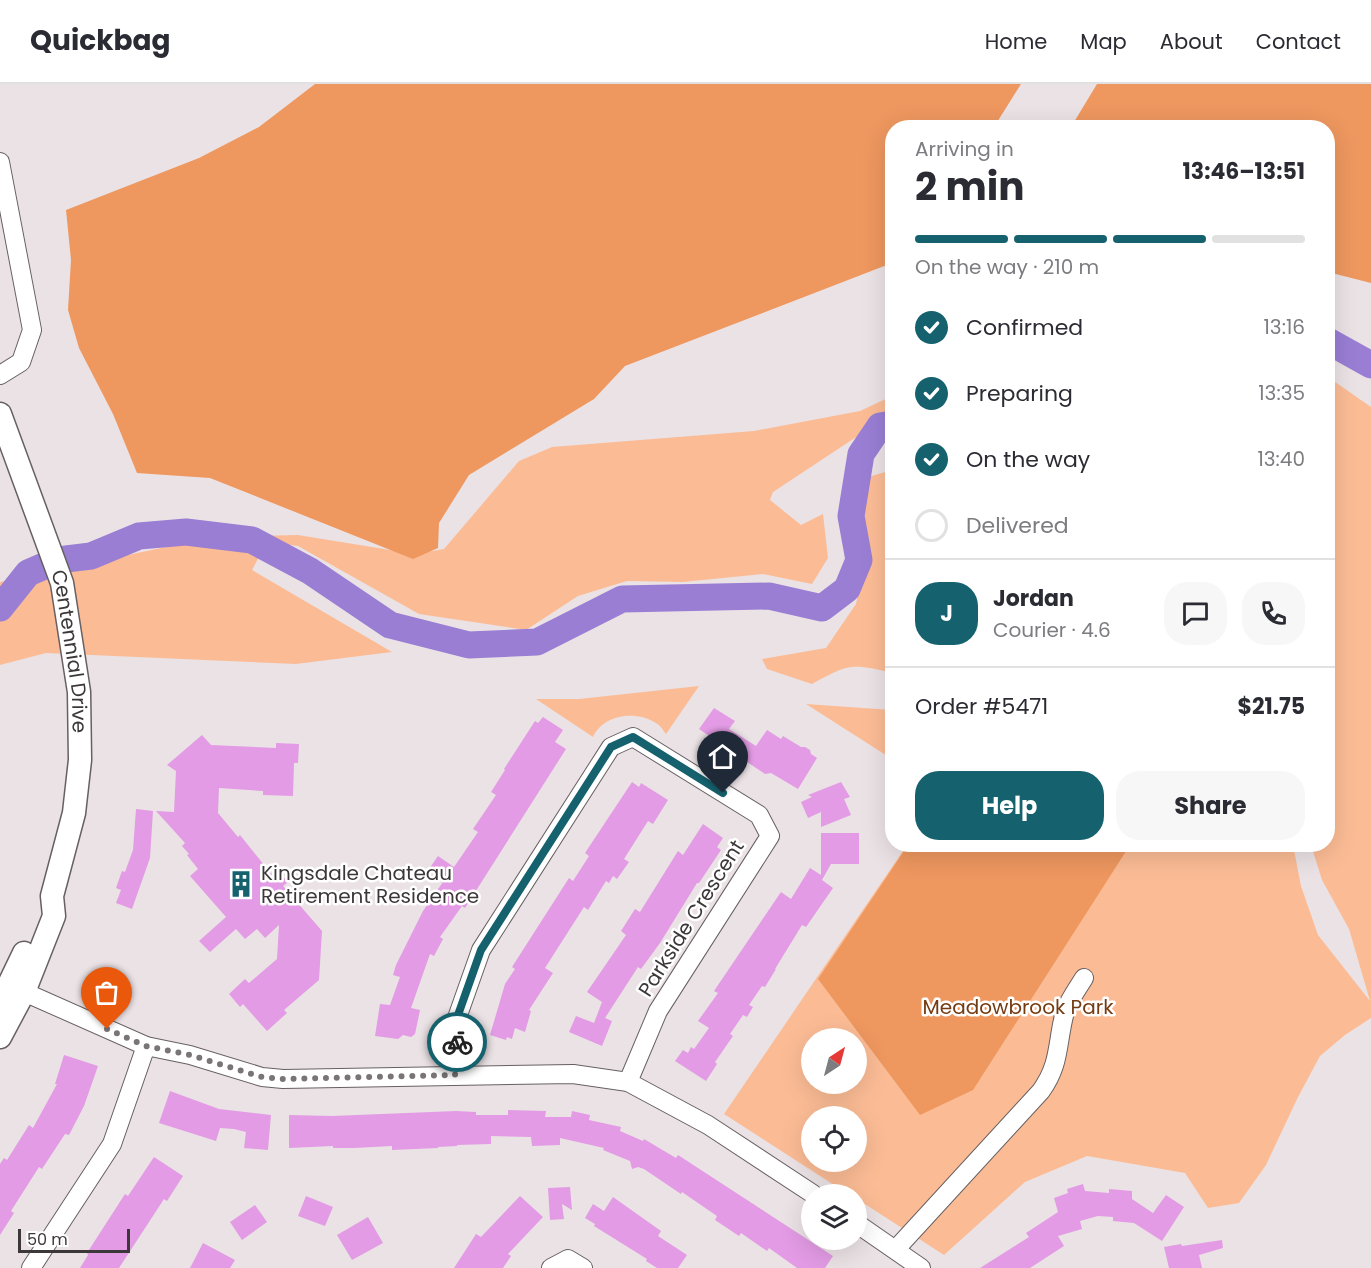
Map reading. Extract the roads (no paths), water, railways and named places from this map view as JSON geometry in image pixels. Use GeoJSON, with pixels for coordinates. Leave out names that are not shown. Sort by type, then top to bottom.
{"type":"FeatureCollection","features":[{"type":"Feature","properties":{"kind":"main road","name":"Centennial Drive"},"geometry":{"type":"LineString","coordinates":[[0,414],[62,583],[79,692],[80,760],[74,813],[52,896],[54,916],[7,992],[0,1037]]}},
{"type":"Feature","properties":{"kind":"street"},"geometry":{"type":"LineString","coordinates":[[0,162],[32,330],[21,362],[0,375]]}},
{"type":"Feature","properties":{"kind":"street","name":"Parkside Crescent"},"geometry":{"type":"LineString","coordinates":[[455,1075],[458,1015],[481,950],[611,747],[633,737],[759,815],[770,836],[658,1011],[628,1082]]}},
{"type":"Feature","properties":{"kind":"street"},"geometry":{"type":"LineString","coordinates":[[896,1250],[1050,1079],[1057,1057],[1065,1013],[1084,978]]}},
{"type":"Feature","properties":{"kind":"street"},"geometry":{"type":"LineString","coordinates":[[7,992],[146,1046],[190,1055],[262,1077],[283,1079],[573,1074],[628,1082],[708,1125],[801,1186]]}},
{"type":"Feature","properties":{"kind":"street"},"geometry":{"type":"LineString","coordinates":[[31,1268],[112,1144],[146,1046]]}},
{"type":"Feature","properties":{"kind":"street"},"geometry":{"type":"LineString","coordinates":[[867,1230],[921,1268]]}},
{"type":"Feature","properties":{"kind":"street"},"geometry":{"type":"LineString","coordinates":[[551,1268],[568,1258],[583,1268]]}},
{"type":"Feature","properties":{"kind":"waterway"},"geometry":{"type":"LineString","coordinates":[[1335,345],[1371,365]]}},
{"type":"Feature","properties":{"kind":"waterway"},"geometry":{"type":"LineString","coordinates":[[0,608],[28,573],[58,560],[91,556],[139,536],[186,532],[252,540],[310,571],[390,625],[469,645],[537,642],[622,599],[769,596],[822,608],[847,589],[859,560],[851,516],[861,454],[880,426],[885,425]]}},
{"type":"Feature","properties":{"kind":"place","name":"Kingsdale Chateau Retirement Residence"},"geometry":{"type":"Point","coordinates":[241,884]}},
{"type":"Feature","properties":{"kind":"park label","name":"Meadowbrook Park"},"geometry":{"type":"Point","coordinates":[1018,1007]}}]}
